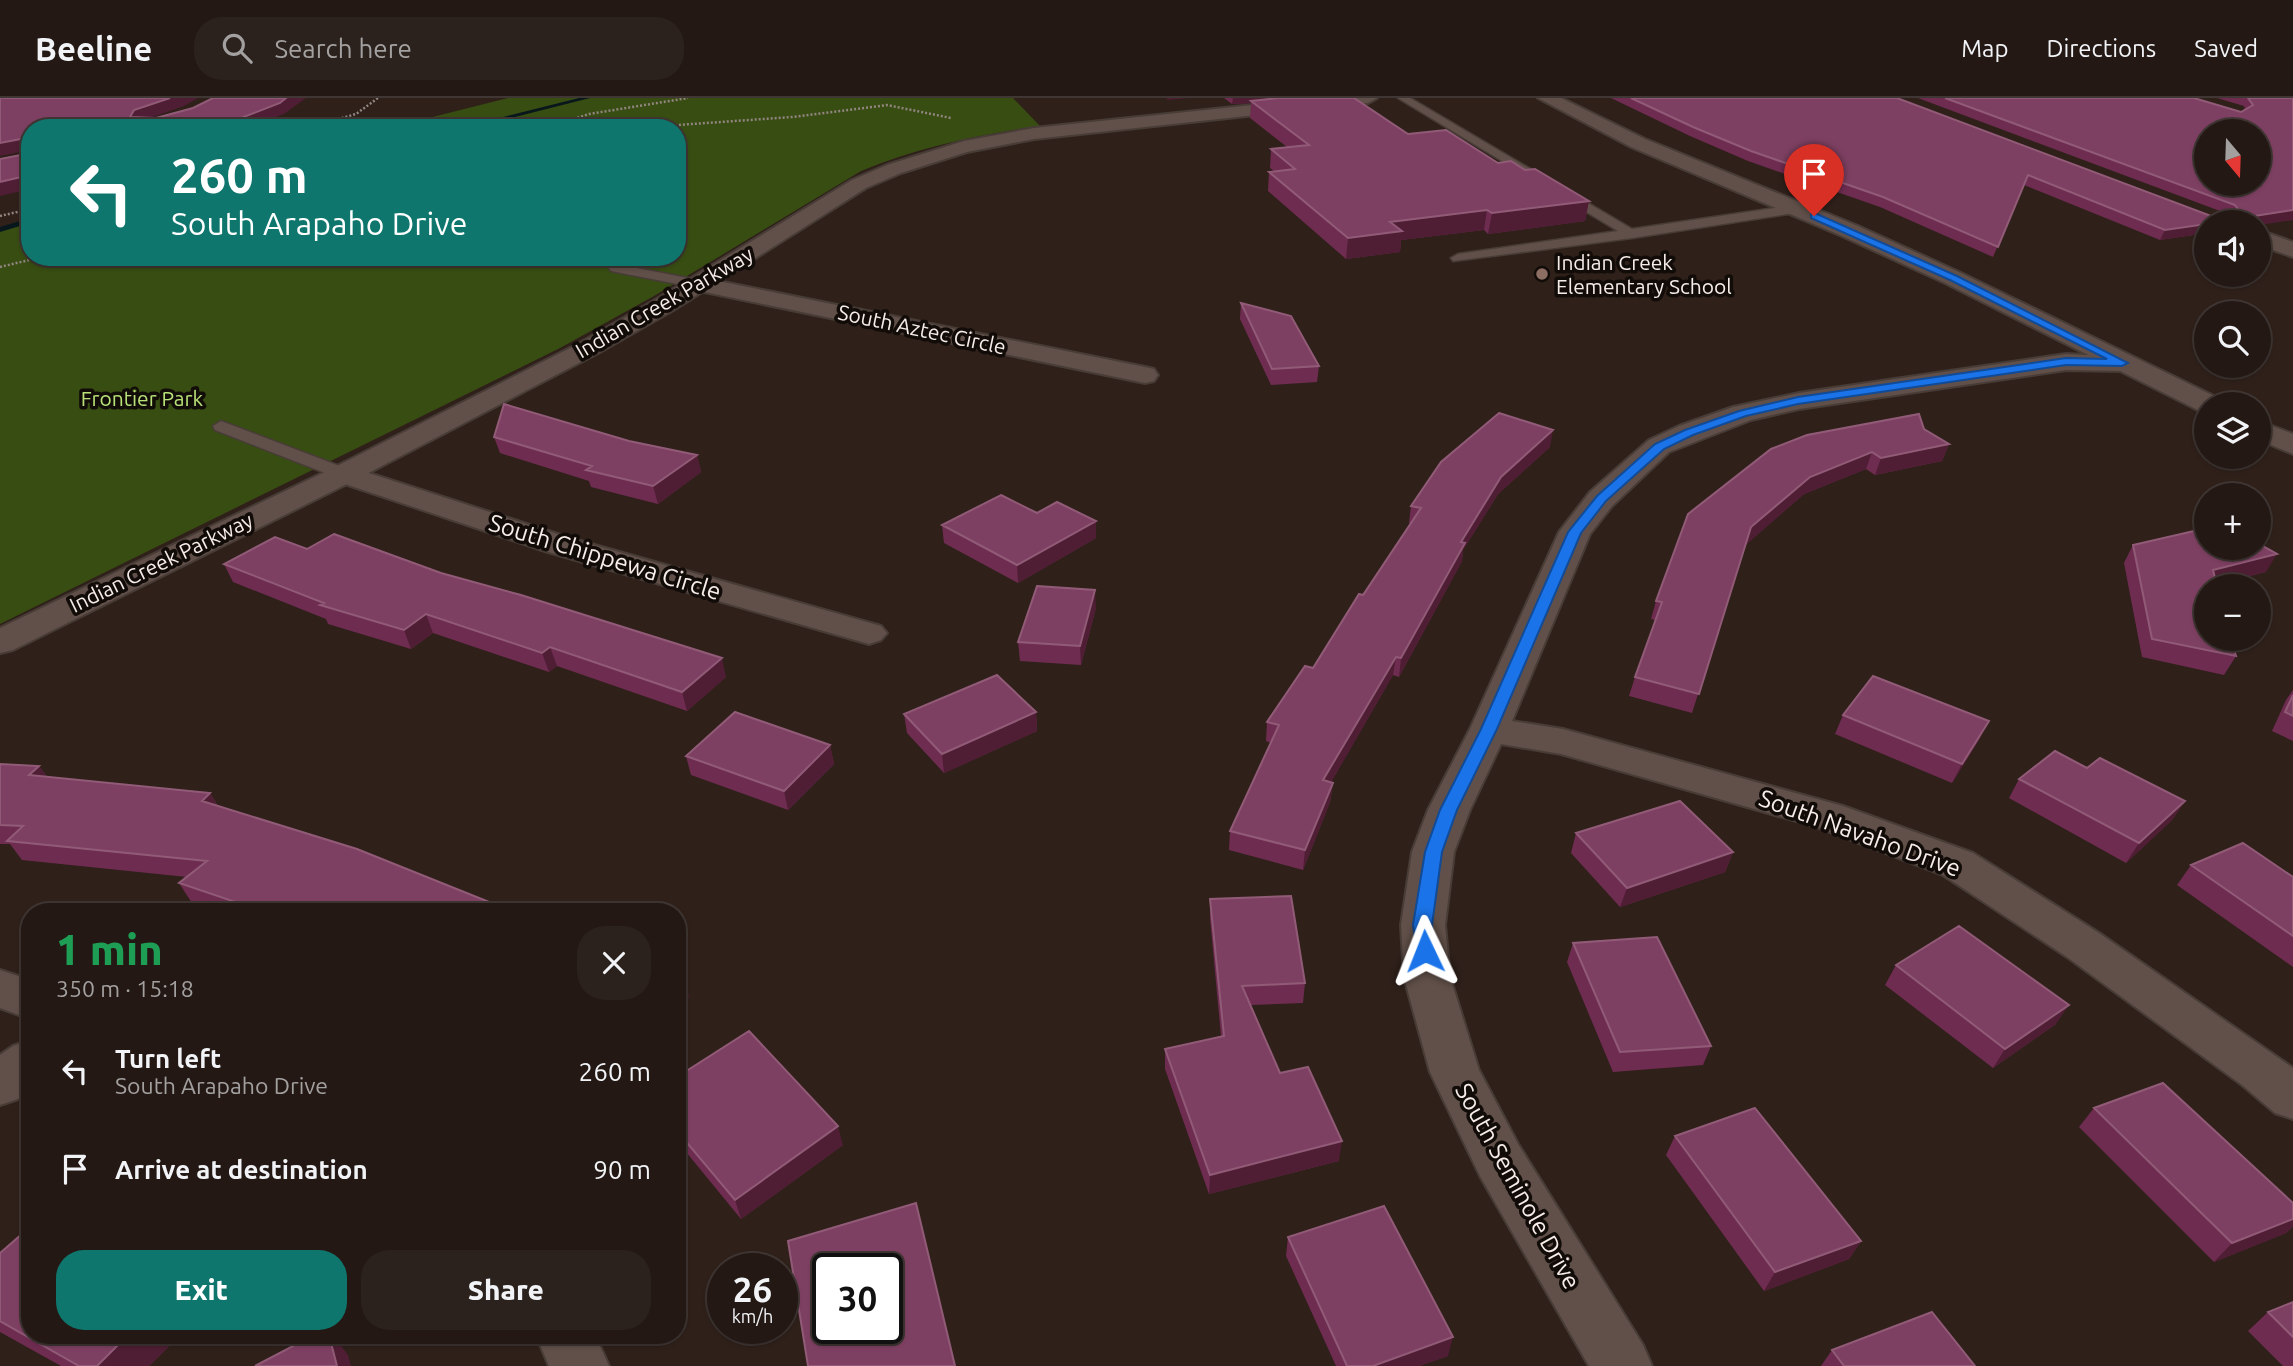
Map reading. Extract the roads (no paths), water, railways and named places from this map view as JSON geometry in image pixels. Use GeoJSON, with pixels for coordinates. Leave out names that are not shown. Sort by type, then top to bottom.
{"type":"FeatureCollection","features":[{"type":"Feature","properties":{"kind":"street","name":"Indian Creek Parkway"},"geometry":{"type":"LineString","coordinates":[[0,642],[187,548],[344,474],[589,348],[698,285],[859,184],[893,168],[931,154],[1005,137],[1368,98]]}},
{"type":"Feature","properties":{"kind":"street"},"geometry":{"type":"LineString","coordinates":[[1547,98],[1638,144],[1953,278],[2194,397]]}},
{"type":"Feature","properties":{"kind":"street"},"geometry":{"type":"LineString","coordinates":[[2271,242],[2293,250]]}},
{"type":"Feature","properties":{"kind":"street","name":"South Aztec Circle"},"geometry":{"type":"LineString","coordinates":[[698,285],[1145,375]]}},
{"type":"Feature","properties":{"kind":"street","name":"South Seminole Drive"},"geometry":{"type":"LineString","coordinates":[[1622,1366],[1499,1160],[1455,1072],[1427,977],[1423,925],[1433,852],[1449,810],[1489,729],[1575,532],[1601,499],[1660,446],[1689,432],[1743,414],[1798,401],[2066,362],[2122,363]]}},
{"type":"Feature","properties":{"kind":"street"},"geometry":{"type":"LineString","coordinates":[[2271,435],[2293,445]]}},
{"type":"Feature","properties":{"kind":"street","name":"South Chippewa Circle"},"geometry":{"type":"LineString","coordinates":[[344,474],[559,545],[869,633]]}},
{"type":"Feature","properties":{"kind":"street","name":"South Navaho Drive"},"geometry":{"type":"LineString","coordinates":[[1489,729],[1563,742],[1828,816],[1958,864],[2094,953],[2260,1070],[2293,1098]]}},
{"type":"Feature","properties":{"kind":"street"},"geometry":{"type":"LineString","coordinates":[[0,988],[21,996]]}},
{"type":"Feature","properties":{"kind":"street"},"geometry":{"type":"LineString","coordinates":[[0,1084],[21,1067]]}},
{"type":"Feature","properties":{"kind":"street"},"geometry":{"type":"LineString","coordinates":[[569,1344],[579,1366]]}},
{"type":"Feature","properties":{"kind":"lane"},"geometry":{"type":"LineString","coordinates":[[1403,98],[1632,234]]}},
{"type":"Feature","properties":{"kind":"lane"},"geometry":{"type":"LineString","coordinates":[[1458,258],[1795,209]]}},
{"type":"Feature","properties":{"kind":"lane"},"geometry":{"type":"LineString","coordinates":[[616,268],[698,285]]}},
{"type":"Feature","properties":{"kind":"lane"},"geometry":{"type":"LineString","coordinates":[[221,426],[344,474]]}},
{"type":"Feature","properties":{"kind":"waterway"},"geometry":{"type":"LineString","coordinates":[[500,119],[587,98]]}},
{"type":"Feature","properties":{"kind":"waterway"},"geometry":{"type":"LineString","coordinates":[[0,230],[21,223]]}},
{"type":"Feature","properties":{"kind":"place","name":"Indian Creek Elementary School"},"geometry":{"type":"Point","coordinates":[1542,274]}},
{"type":"Feature","properties":{"kind":"park label","name":"Frontier Park"},"geometry":{"type":"Point","coordinates":[142,398]}}]}
